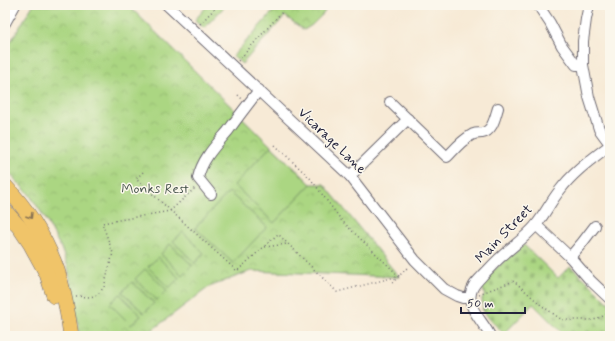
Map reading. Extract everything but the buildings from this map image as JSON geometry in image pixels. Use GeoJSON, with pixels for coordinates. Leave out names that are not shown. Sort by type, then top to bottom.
{"type":"FeatureCollection","features":[{"type":"Feature","properties":{"kind":"highway"},"geometry":{"type":"LineString","coordinates":[[5,186],[26,210],[43,239],[57,269],[64,295],[71,336]]}},
{"type":"Feature","properties":{"kind":"highway"},"geometry":{"type":"LineString","coordinates":[[10,216],[30,243],[47,274],[56,303],[62,336]]}},
{"type":"Feature","properties":{"kind":"street"},"geometry":{"type":"LineString","coordinates":[[5,23],[15,5]]}},
{"type":"Feature","properties":{"kind":"street","name":"Vicarage Lane"},"geometry":{"type":"LineString","coordinates":[[167,5],[350,176],[415,260],[444,289],[457,296],[470,298]]}},
{"type":"Feature","properties":{"kind":"street"},"geometry":{"type":"LineString","coordinates":[[538,5],[550,23],[562,46],[576,65],[583,65]]}},
{"type":"Feature","properties":{"kind":"street"},"geometry":{"type":"LineString","coordinates":[[589,5],[583,41],[583,65],[589,97],[599,129],[610,145]]}},
{"type":"Feature","properties":{"kind":"street"},"geometry":{"type":"LineString","coordinates":[[212,194],[198,178],[200,169],[213,148],[259,90]]}},
{"type":"Feature","properties":{"kind":"street"},"geometry":{"type":"LineString","coordinates":[[390,102],[447,158],[470,135],[489,129],[492,126],[498,108]]}},
{"type":"Feature","properties":{"kind":"street"},"geometry":{"type":"LineString","coordinates":[[350,176],[408,119]]}},
{"type":"Feature","properties":{"kind":"street","name":"Main Street"},"geometry":{"type":"LineString","coordinates":[[470,298],[475,284],[501,257],[523,239],[536,225],[560,189],[585,164],[610,145]]}},
{"type":"Feature","properties":{"kind":"street"},"geometry":{"type":"LineString","coordinates":[[5,205],[10,216]]}},
{"type":"Feature","properties":{"kind":"street"},"geometry":{"type":"LineString","coordinates":[[536,225],[570,257],[590,280],[610,299]]}},
{"type":"Feature","properties":{"kind":"street"},"geometry":{"type":"LineString","coordinates":[[570,257],[595,226]]}},
{"type":"Feature","properties":{"kind":"street"},"geometry":{"type":"LineString","coordinates":[[470,298],[472,307],[488,330],[490,336]]}},
{"type":"Feature","properties":{"kind":"path"},"geometry":{"type":"LineString","coordinates":[[195,31],[218,5]]}},
{"type":"Feature","properties":{"kind":"path"},"geometry":{"type":"LineString","coordinates":[[233,66],[282,12],[281,5]]}},
{"type":"Feature","properties":{"kind":"path"},"geometry":{"type":"LineString","coordinates":[[275,145],[310,178],[342,221],[399,276]]}},
{"type":"Feature","properties":{"kind":"path"},"geometry":{"type":"LineString","coordinates":[[143,172],[136,179],[237,271],[278,234],[337,292],[399,276]]}},
{"type":"Feature","properties":{"kind":"path"},"geometry":{"type":"LineString","coordinates":[[73,295],[88,297],[95,296],[104,287],[113,253],[102,223],[170,211],[201,182]]}},
{"type":"Feature","properties":{"kind":"path"},"geometry":{"type":"LineString","coordinates":[[264,247],[287,244]]}},
{"type":"Feature","properties":{"kind":"path"},"geometry":{"type":"LineString","coordinates":[[392,283],[415,260]]}},
{"type":"Feature","properties":{"kind":"path"},"geometry":{"type":"LineString","coordinates":[[470,298],[514,281],[541,305],[562,320],[594,320],[610,313]]}},
{"type":"Feature","properties":{"kind":"green space","name":"Monks Rest"},"geometry":{"type":"Polygon","coordinates":[[[33,5],[128,5],[311,184],[324,184],[399,277],[251,271],[209,287],[144,336],[80,336],[68,267],[61,248],[45,218],[29,194],[5,169],[5,51],[33,5]]]}},
{"type":"Feature","properties":{"kind":"green space"},"geometry":{"type":"Polygon","coordinates":[[[208,5],[226,5],[204,28],[195,20],[208,5]]]}},
{"type":"Feature","properties":{"kind":"green space"},"geometry":{"type":"Polygon","coordinates":[[[272,5],[329,5],[323,14],[312,25],[304,30],[285,16],[242,64],[233,56],[276,8],[272,5]]]}},
{"type":"Feature","properties":{"kind":"green space"},"geometry":{"type":"Polygon","coordinates":[[[271,146],[311,184],[274,223],[234,185],[271,146]]]}},
{"type":"Feature","properties":{"kind":"green space"},"geometry":{"type":"Polygon","coordinates":[[[229,192],[267,227],[233,263],[195,228],[229,192]]]}},
{"type":"Feature","properties":{"kind":"green space"},"geometry":{"type":"Polygon","coordinates":[[[183,232],[204,253],[195,263],[173,241],[183,232]]]}},
{"type":"Feature","properties":{"kind":"green space"},"geometry":{"type":"Polygon","coordinates":[[[170,244],[192,265],[182,275],[161,254],[170,244]]]}},
{"type":"Feature","properties":{"kind":"green space"},"geometry":{"type":"Polygon","coordinates":[[[524,245],[558,278],[570,266],[610,304],[610,336],[565,336],[533,304],[504,334],[483,312],[482,298],[485,295],[482,287],[487,276],[524,245]]]}},
{"type":"Feature","properties":{"kind":"green space"},"geometry":{"type":"Polygon","coordinates":[[[158,257],[179,278],[169,288],[148,267],[158,257]]]}},
{"type":"Feature","properties":{"kind":"green space"},"geometry":{"type":"Polygon","coordinates":[[[145,269],[167,290],[157,300],[135,279],[145,269]]]}},
{"type":"Feature","properties":{"kind":"green space"},"geometry":{"type":"Polygon","coordinates":[[[132,282],[154,303],[144,313],[122,292],[132,282]]]}},
{"type":"Feature","properties":{"kind":"green space"},"geometry":{"type":"Polygon","coordinates":[[[120,294],[141,316],[131,325],[110,304],[120,294]]]}}]}
